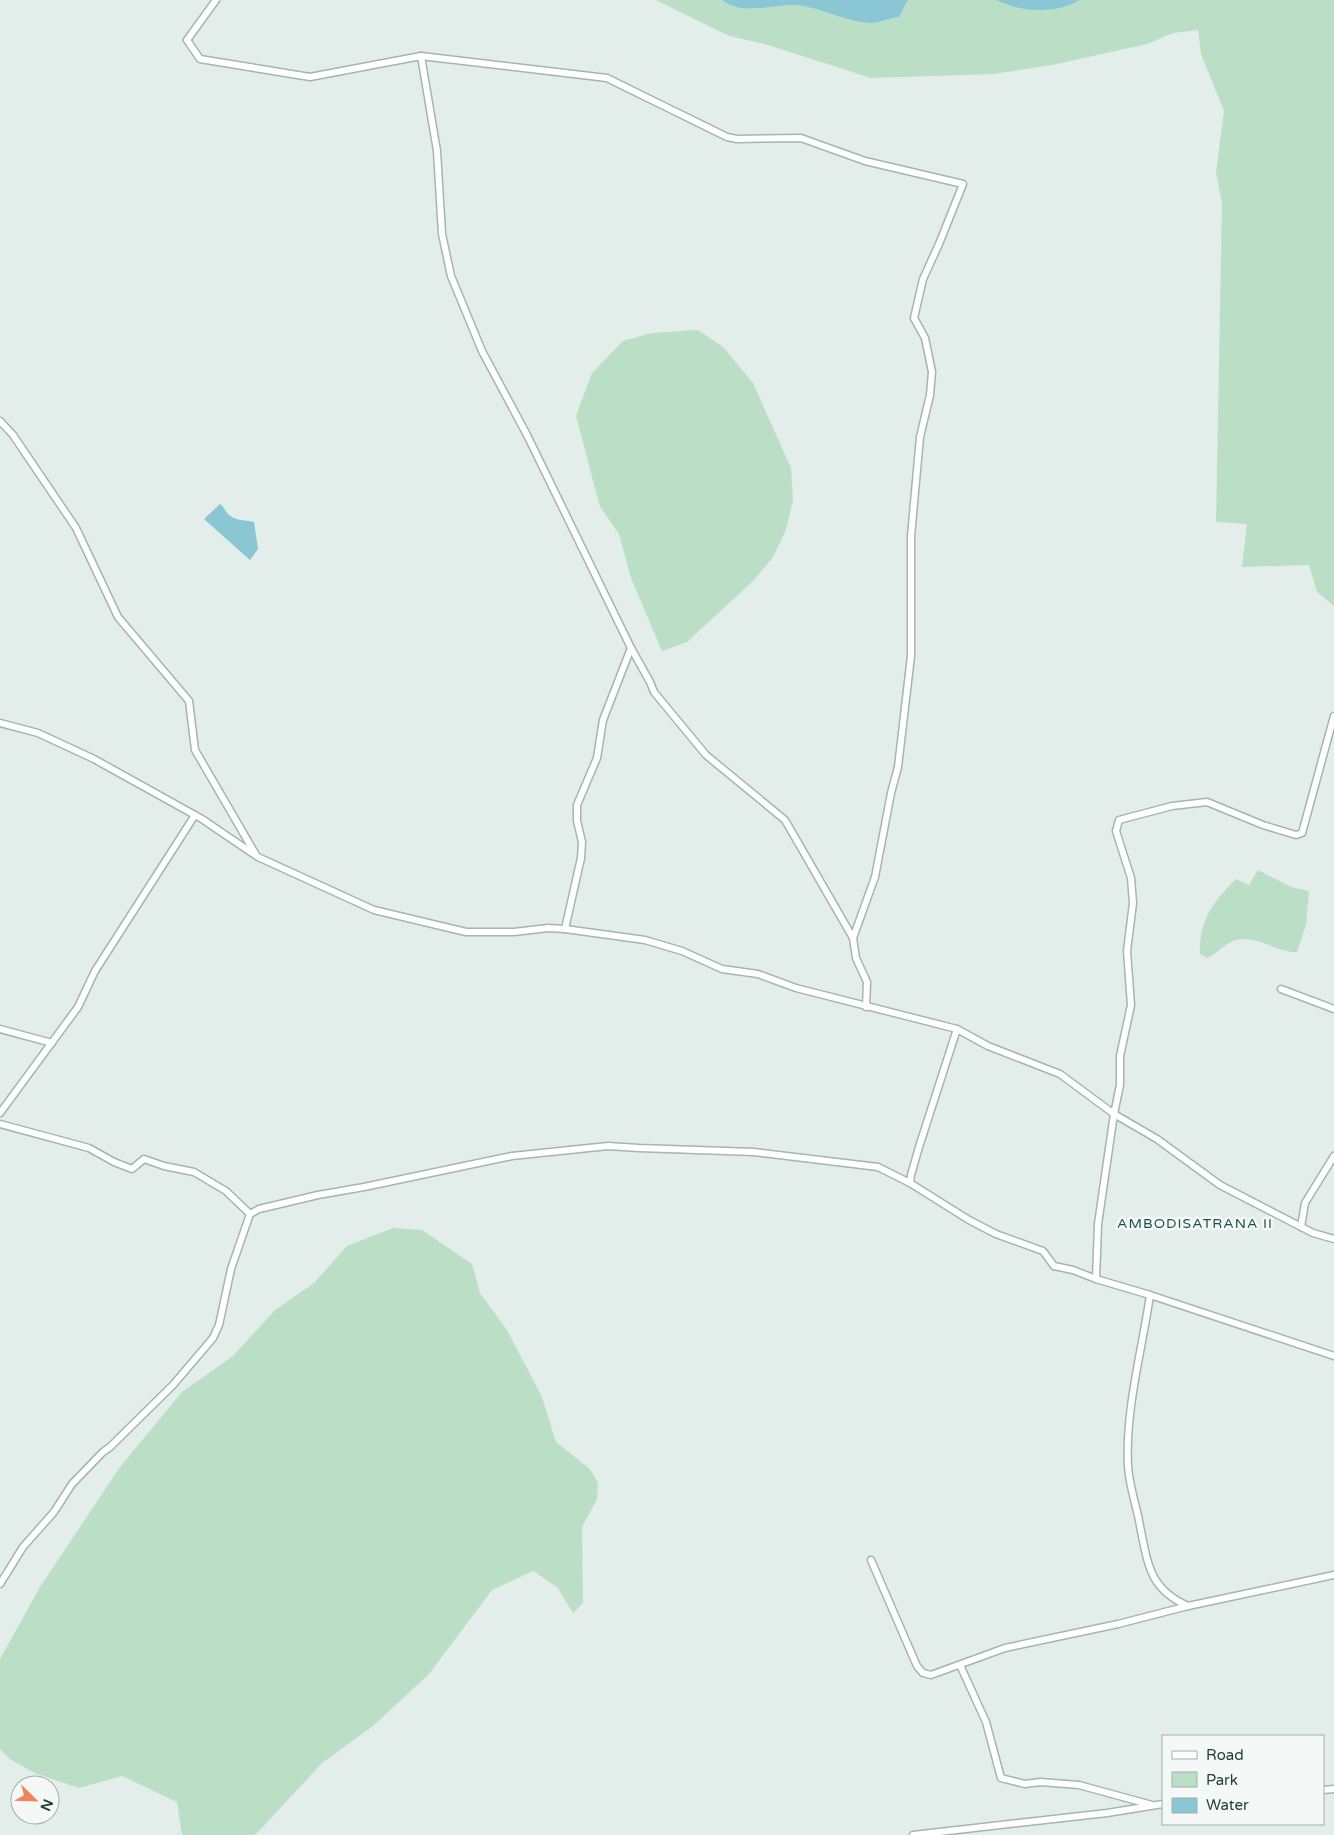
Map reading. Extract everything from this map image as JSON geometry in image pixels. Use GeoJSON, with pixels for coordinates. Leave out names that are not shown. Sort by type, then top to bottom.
{"type":"FeatureCollection","features":[{"type":"Feature","properties":{"kind":"street"},"geometry":{"type":"LineString","coordinates":[[216,0],[187,40],[200,59],[310,77],[421,56],[607,78],[727,137],[737,140],[801,138],[865,161],[963,184],[923,278],[914,318],[925,338],[932,372],[930,395],[920,437],[911,536],[911,656],[898,767],[891,793],[875,877],[853,938]]}},
{"type":"Feature","properties":{"kind":"street"},"geometry":{"type":"LineString","coordinates":[[421,56],[437,151],[442,234],[451,276],[482,351],[527,436],[654,692],[706,755],[785,820],[853,938],[856,958],[866,982],[866,1007]]}},
{"type":"Feature","properties":{"kind":"street"},"geometry":{"type":"LineString","coordinates":[[0,421],[13,435],[76,528],[118,617],[190,701],[195,750],[258,857]]}},
{"type":"Feature","properties":{"kind":"street"},"geometry":{"type":"LineString","coordinates":[[565,929],[581,858],[582,842],[577,821],[577,805],[597,758],[603,720],[631,648]]}},
{"type":"Feature","properties":{"kind":"street"},"geometry":{"type":"LineString","coordinates":[[1096,1280],[1098,1224],[1120,1085],[1120,1056],[1130,1005],[1127,951],[1133,903],[1131,878],[1116,831],[1119,820],[1172,806],[1207,802],[1262,825],[1296,835],[1302,832],[1334,716]]}},
{"type":"Feature","properties":{"kind":"street"},"geometry":{"type":"LineString","coordinates":[[0,723],[38,732],[94,759],[195,815],[258,857],[374,910],[466,932],[514,932],[548,928],[645,940],[682,951],[722,969],[758,974],[796,988],[957,1029],[988,1046],[1060,1074],[1114,1114],[1157,1139],[1220,1185],[1301,1227],[1334,1239]]}},
{"type":"Feature","properties":{"kind":"street"},"geometry":{"type":"LineString","coordinates":[[0,1113],[78,1007],[95,971],[195,815]]}},
{"type":"Feature","properties":{"kind":"street"},"geometry":{"type":"LineString","coordinates":[[1280,988],[1334,1010]]}},
{"type":"Feature","properties":{"kind":"street"},"geometry":{"type":"LineString","coordinates":[[0,1029],[52,1043]]}},
{"type":"Feature","properties":{"kind":"street"},"geometry":{"type":"LineString","coordinates":[[910,1183],[918,1147],[957,1029]]}},
{"type":"Feature","properties":{"kind":"street"},"geometry":{"type":"LineString","coordinates":[[0,1124],[89,1148],[114,1162],[132,1169],[144,1159],[164,1166],[194,1172],[226,1191],[250,1214]]}},
{"type":"Feature","properties":{"kind":"street"},"geometry":{"type":"LineString","coordinates":[[0,1584],[23,1546],[54,1512],[72,1484],[102,1452],[110,1447],[173,1385],[213,1338],[219,1325],[231,1269],[250,1214],[260,1209],[318,1195],[512,1156],[608,1146],[754,1152],[878,1167],[910,1183],[976,1224],[996,1234],[1043,1251],[1054,1266],[1073,1270],[1096,1280],[1150,1295],[1334,1356]]}},
{"type":"Feature","properties":{"kind":"street"},"geometry":{"type":"LineString","coordinates":[[1301,1227],[1305,1202],[1334,1156]]}},
{"type":"Feature","properties":{"kind":"street"},"geometry":{"type":"LineString","coordinates":[[1150,1295],[1130,1418],[1128,1467],[1148,1565],[1157,1583],[1166,1594],[1188,1606]]}},
{"type":"Feature","properties":{"kind":"street"},"geometry":{"type":"LineString","coordinates":[[871,1560],[917,1666],[923,1673],[931,1675],[1005,1648],[1334,1575]]}},
{"type":"Feature","properties":{"kind":"street"},"geometry":{"type":"LineString","coordinates":[[960,1665],[986,1722],[1001,1778],[1025,1784],[1040,1782],[1079,1785],[1152,1805]]}},
{"type":"Feature","properties":{"kind":"street"},"geometry":{"type":"LineString","coordinates":[[913,1835],[1108,1813],[1162,1804]]}},
{"type":"Feature","properties":{"kind":"green space"},"geometry":{"type":"Polygon","coordinates":[[[656,0],[722,0],[738,8],[747,9],[794,5],[813,8],[854,21],[873,23],[899,17],[908,0],[996,0],[1027,9],[1049,10],[1070,5],[1080,0],[1334,0],[1334,606],[1317,592],[1309,565],[1242,567],[1247,524],[1216,522],[1222,204],[1216,172],[1224,111],[1201,54],[1198,30],[1173,33],[1147,44],[1052,65],[994,74],[871,78],[768,45],[729,36],[656,0]]]}},
{"type":"Feature","properties":{"kind":"green space"},"geometry":{"type":"Polygon","coordinates":[[[698,330],[723,347],[753,383],[791,468],[793,500],[786,530],[773,557],[754,580],[687,642],[662,651],[631,578],[619,534],[600,507],[576,416],[592,373],[623,341],[652,333],[698,330]]]}},
{"type":"Feature","properties":{"kind":"green space"},"geometry":{"type":"Polygon","coordinates":[[[1258,870],[1291,887],[1309,891],[1306,925],[1297,952],[1282,950],[1258,941],[1241,939],[1229,943],[1207,958],[1200,954],[1202,931],[1214,904],[1236,879],[1249,885],[1258,870]]]}},
{"type":"Feature","properties":{"kind":"green space"},"geometry":{"type":"Polygon","coordinates":[[[393,1228],[422,1230],[472,1264],[480,1293],[507,1330],[542,1397],[556,1442],[590,1469],[598,1483],[597,1499],[582,1527],[583,1603],[573,1613],[557,1587],[533,1571],[492,1590],[429,1674],[373,1726],[322,1763],[254,1835],[182,1835],[177,1802],[122,1776],[79,1788],[60,1782],[60,1775],[40,1775],[11,1760],[0,1749],[0,1659],[40,1587],[120,1467],[182,1392],[233,1356],[275,1310],[314,1283],[347,1246],[393,1228]]]}},
{"type":"Feature","properties":{"kind":"water"},"geometry":{"type":"Polygon","coordinates":[[[722,0],[908,0],[899,17],[873,23],[864,23],[803,6],[785,5],[747,9],[738,8],[722,0]]]}},
{"type":"Feature","properties":{"kind":"water"},"geometry":{"type":"Polygon","coordinates":[[[996,0],[1080,0],[1060,8],[1038,10],[1016,7],[996,0]]]}},
{"type":"Feature","properties":{"kind":"water"},"geometry":{"type":"Polygon","coordinates":[[[220,504],[232,517],[254,522],[258,549],[250,560],[204,519],[220,504]]]}},
{"type":"Feature","properties":{"kind":"district","name":"AMBODISATRANA II"},"geometry":{"type":"Point","coordinates":[1195,1223]}}]}
